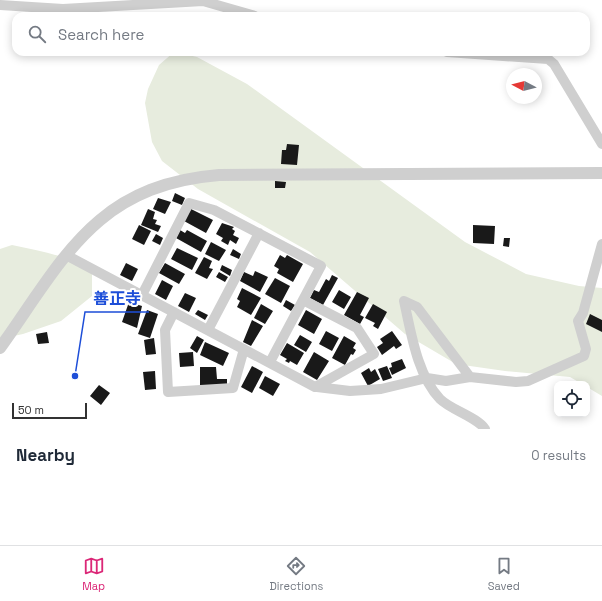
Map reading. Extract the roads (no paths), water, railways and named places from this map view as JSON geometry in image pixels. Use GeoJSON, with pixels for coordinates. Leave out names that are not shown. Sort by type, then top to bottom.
{"type":"FeatureCollection","features":[{"type":"Feature","properties":{"kind":"street"},"geometry":{"type":"LineString","coordinates":[[0,5],[63,9],[203,1],[241,12]]}},
{"type":"Feature","properties":{"kind":"street"},"geometry":{"type":"LineString","coordinates":[[510,56],[541,58],[554,64],[602,144]]}},
{"type":"Feature","properties":{"kind":"street"},"geometry":{"type":"LineString","coordinates":[[0,348],[66,255],[86,232],[108,212],[129,199],[151,189],[196,177],[227,175],[602,173]]}},
{"type":"Feature","properties":{"kind":"street"},"geometry":{"type":"LineString","coordinates":[[142,295],[189,203],[214,210],[321,266],[270,362]]}},
{"type":"Feature","properties":{"kind":"street"},"geometry":{"type":"LineString","coordinates":[[208,330],[259,234]]}},
{"type":"Feature","properties":{"kind":"street"},"geometry":{"type":"LineString","coordinates":[[66,255],[317,387],[350,391],[381,389],[427,378],[446,381],[470,377],[516,382],[528,381],[584,356],[586,349],[578,320],[583,312],[602,244]]}},
{"type":"Feature","properties":{"kind":"street"},"geometry":{"type":"LineString","coordinates":[[303,300],[357,328],[374,354],[317,387]]}},
{"type":"Feature","properties":{"kind":"street"},"geometry":{"type":"LineString","coordinates":[[470,377],[417,307],[404,301],[418,358],[427,378],[440,399],[485,429]]}},
{"type":"Feature","properties":{"kind":"street"},"geometry":{"type":"LineString","coordinates":[[174,312],[165,330],[168,392],[233,388],[244,349]]}},
{"type":"Feature","properties":{"kind":"place","name":"善正寺"},"geometry":{"type":"Point","coordinates":[75,376]}}]}
